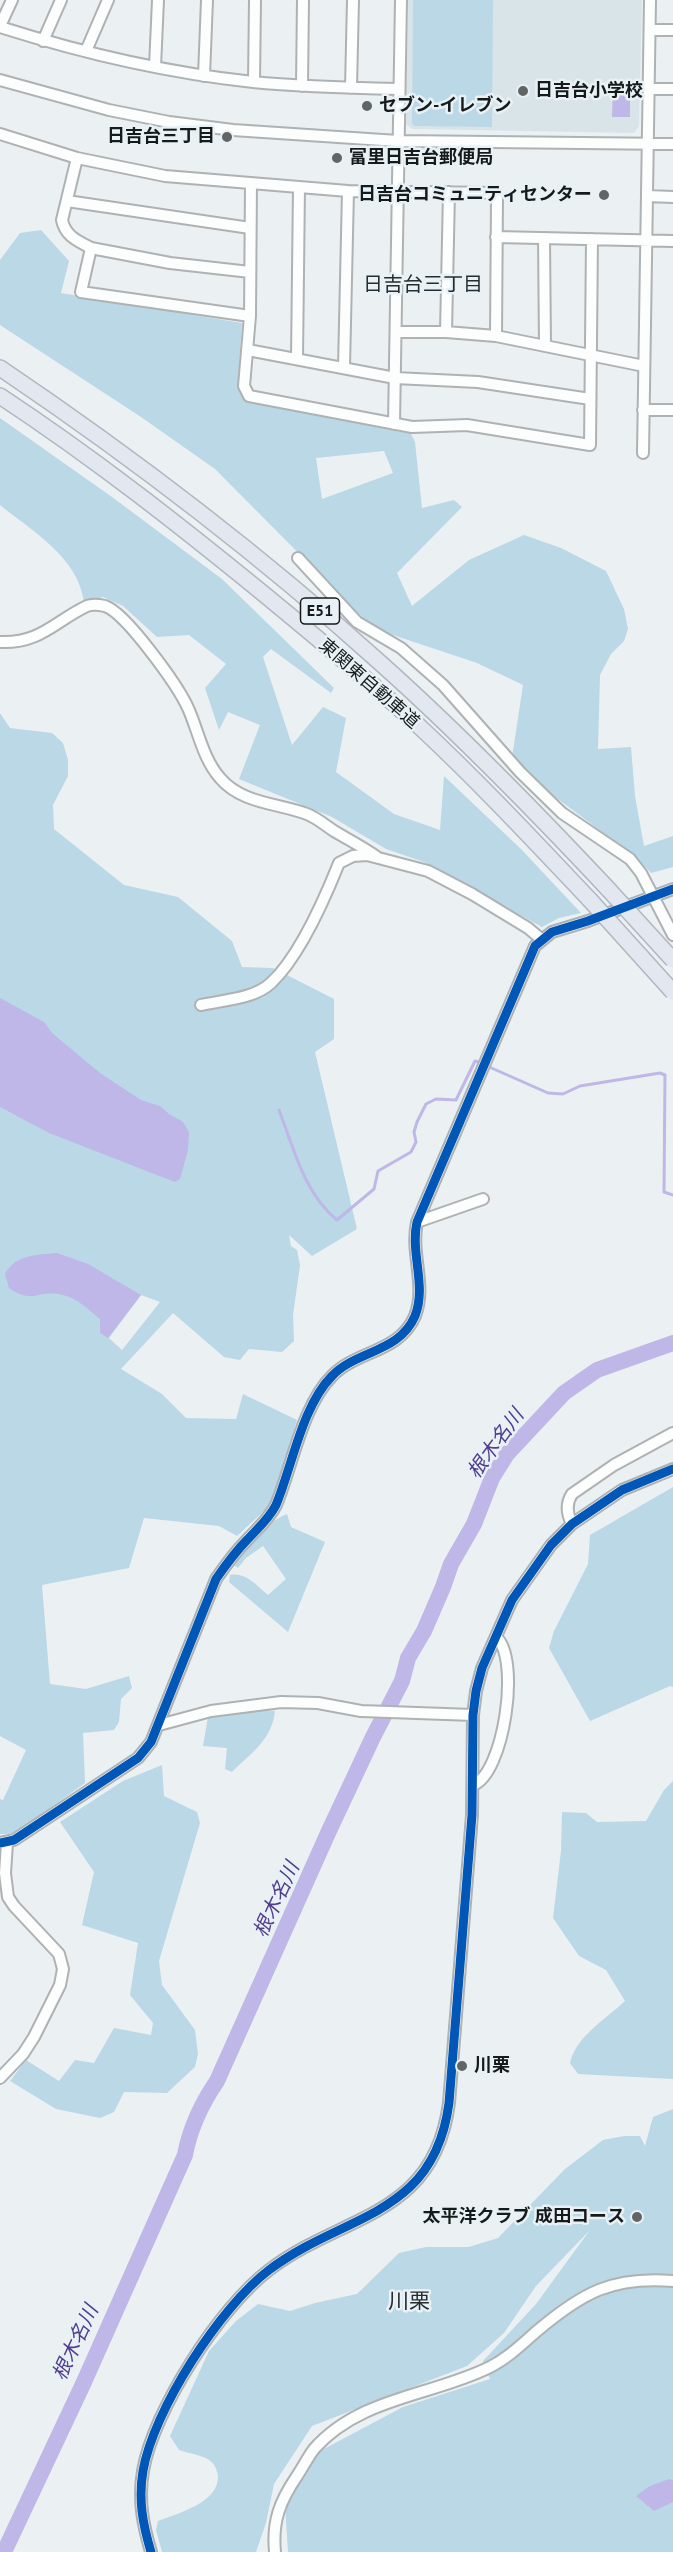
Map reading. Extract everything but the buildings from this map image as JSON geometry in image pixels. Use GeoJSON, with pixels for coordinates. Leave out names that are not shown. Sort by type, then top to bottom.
{"type":"FeatureCollection","features":[{"type":"Feature","properties":{"kind":"highway","name":"東関東自動車道"},"geometry":{"type":"LineString","coordinates":[[0,368],[78,421],[172,491],[378,660],[520,797],[673,960]]}},
{"type":"Feature","properties":{"kind":"highway","name":"東関東自動車道"},"geometry":{"type":"LineString","coordinates":[[0,396],[66,439],[160,509],[366,680],[421,729],[502,808],[590,900],[673,992]]}},
{"type":"Feature","properties":{"kind":"street"},"geometry":{"type":"LineString","coordinates":[[12,0],[0,26],[43,41],[155,67],[254,82],[399,89]]}},
{"type":"Feature","properties":{"kind":"street"},"geometry":{"type":"LineString","coordinates":[[43,41],[61,0]]}},
{"type":"Feature","properties":{"kind":"street"},"geometry":{"type":"LineString","coordinates":[[86,51],[108,0]]}},
{"type":"Feature","properties":{"kind":"street"},"geometry":{"type":"LineString","coordinates":[[155,67],[158,0]]}},
{"type":"Feature","properties":{"kind":"street"},"geometry":{"type":"LineString","coordinates":[[204,76],[207,0]]}},
{"type":"Feature","properties":{"kind":"street"},"geometry":{"type":"LineString","coordinates":[[254,82],[255,0]]}},
{"type":"Feature","properties":{"kind":"street"},"geometry":{"type":"LineString","coordinates":[[302,86],[303,0]]}},
{"type":"Feature","properties":{"kind":"street"},"geometry":{"type":"LineString","coordinates":[[351,88],[352,0]]}},
{"type":"Feature","properties":{"kind":"street"},"geometry":{"type":"LineString","coordinates":[[394,424],[401,0]]}},
{"type":"Feature","properties":{"kind":"street"},"geometry":{"type":"LineString","coordinates":[[643,453],[650,0]]}},
{"type":"Feature","properties":{"kind":"street"},"geometry":{"type":"LineString","coordinates":[[650,30],[673,30]]}},
{"type":"Feature","properties":{"kind":"street"},"geometry":{"type":"LineString","coordinates":[[0,80],[109,110],[169,122],[296,136],[398,141],[673,144]]}},
{"type":"Feature","properties":{"kind":"street"},"geometry":{"type":"LineString","coordinates":[[649,89],[673,89]]}},
{"type":"Feature","properties":{"kind":"street"},"geometry":{"type":"LineString","coordinates":[[0,134],[77,158],[165,176],[348,191],[493,193],[496,198],[496,336]]}},
{"type":"Feature","properties":{"kind":"street"},"geometry":{"type":"LineString","coordinates":[[77,158],[62,220],[64,229],[70,237],[91,248],[171,263],[249,272]]}},
{"type":"Feature","properties":{"kind":"street"},"geometry":{"type":"LineString","coordinates":[[251,184],[248,350],[244,387],[249,396],[412,427],[468,425],[590,445],[593,354],[592,239]]}},
{"type":"Feature","properties":{"kind":"street"},"geometry":{"type":"LineString","coordinates":[[297,358],[299,188]]}},
{"type":"Feature","properties":{"kind":"street"},"geometry":{"type":"LineString","coordinates":[[344,367],[348,191]]}},
{"type":"Feature","properties":{"kind":"street"},"geometry":{"type":"LineString","coordinates":[[446,332],[449,192]]}},
{"type":"Feature","properties":{"kind":"street"},"geometry":{"type":"LineString","coordinates":[[647,196],[673,197]]}},
{"type":"Feature","properties":{"kind":"street"},"geometry":{"type":"LineString","coordinates":[[67,201],[250,228]]}},
{"type":"Feature","properties":{"kind":"street"},"geometry":{"type":"LineString","coordinates":[[496,237],[673,240]]}},
{"type":"Feature","properties":{"kind":"street"},"geometry":{"type":"LineString","coordinates":[[544,238],[545,346]]}},
{"type":"Feature","properties":{"kind":"street"},"geometry":{"type":"LineString","coordinates":[[91,248],[81,292],[249,316]]}},
{"type":"Feature","properties":{"kind":"street"},"geometry":{"type":"LineString","coordinates":[[396,332],[446,332],[496,336],[644,366]]}},
{"type":"Feature","properties":{"kind":"street"},"geometry":{"type":"LineString","coordinates":[[248,350],[395,378],[478,382],[590,399]]}},
{"type":"Feature","properties":{"kind":"street"},"geometry":{"type":"LineString","coordinates":[[643,410],[673,410]]}},
{"type":"Feature","properties":{"kind":"street"},"geometry":{"type":"LineString","coordinates":[[298,558],[357,622],[401,648],[443,685],[520,772],[562,813],[630,859],[642,873],[673,935]]}},
{"type":"Feature","properties":{"kind":"street"},"geometry":{"type":"LineString","coordinates":[[0,642],[12,643],[34,637],[61,624],[89,605],[107,607],[114,611],[135,633],[171,680],[188,707],[208,759],[221,780],[234,792],[251,799],[310,815],[377,857]]}},
{"type":"Feature","properties":{"kind":"street"},"geometry":{"type":"LineString","coordinates":[[201,1005],[247,996],[270,984],[286,964],[323,904],[339,863],[353,856],[377,857],[428,871],[528,928],[541,939]]}},
{"type":"Feature","properties":{"kind":"street"},"geometry":{"type":"LineString","coordinates":[[0,2078],[23,2054],[34,2037],[60,1984],[63,1969],[59,1954],[8,1897],[3,1843],[14,1840],[138,1758],[151,1742],[216,1579],[230,1559],[273,1510],[296,1443],[327,1382],[344,1367],[394,1342],[409,1328],[420,1294],[414,1243],[417,1222],[436,1172],[484,1066],[529,955],[541,939],[563,927],[588,921],[673,889]]}},
{"type":"Feature","properties":{"kind":"street"},"geometry":{"type":"LineString","coordinates":[[417,1222],[483,1199]]}},
{"type":"Feature","properties":{"kind":"street"},"geometry":{"type":"LineString","coordinates":[[572,1524],[568,1511],[572,1494],[614,1465],[673,1433]]}},
{"type":"Feature","properties":{"kind":"street"},"geometry":{"type":"LineString","coordinates":[[151,2552],[144,2527],[140,2494],[147,2453],[180,2382],[215,2326],[247,2290],[278,2263],[402,2196],[429,2166],[440,2143],[447,2121],[450,2095],[473,1785],[473,1715],[476,1691],[482,1668],[512,1600],[551,1545],[572,1524],[622,1490],[673,1469]]}},
{"type":"Feature","properties":{"kind":"street"},"geometry":{"type":"LineString","coordinates":[[473,1785],[482,1780],[499,1746],[506,1725],[508,1701],[506,1664],[504,1647],[496,1637]]}},
{"type":"Feature","properties":{"kind":"street"},"geometry":{"type":"LineString","coordinates":[[159,1725],[211,1711],[281,1702],[318,1703],[343,1709],[369,1711],[473,1715]]}},
{"type":"Feature","properties":{"kind":"street"},"geometry":{"type":"LineString","coordinates":[[275,2552],[274,2522],[279,2505],[314,2449],[334,2430],[378,2405],[488,2368],[506,2357],[575,2301],[603,2287],[628,2282],[673,2281]]}},
{"type":"Feature","properties":{"kind":"shaded area","name":"日吉台小学校"},"geometry":{"type":"Polygon","coordinates":[[[408,0],[642,0],[639,126],[634,133],[412,129],[406,124],[408,0]]]}},
{"type":"Feature","properties":{"kind":"shaded area"},"geometry":{"type":"Polygon","coordinates":[[[413,0],[493,0],[492,127],[414,126],[412,123],[413,0]]]}},
{"type":"Feature","properties":{"kind":"shaded area"},"geometry":{"type":"Polygon","coordinates":[[[613,84],[630,85],[630,117],[612,117],[613,84]]]}},
{"type":"Feature","properties":{"kind":"shaded area"},"geometry":{"type":"Polygon","coordinates":[[[41,230],[69,261],[61,293],[242,323],[238,380],[246,401],[411,434],[415,442],[422,508],[454,500],[462,507],[397,573],[412,606],[469,560],[524,535],[561,548],[606,571],[624,609],[628,629],[624,641],[611,654],[600,675],[598,749],[631,747],[635,796],[644,846],[673,836],[673,867],[651,873],[637,858],[511,764],[523,685],[477,663],[384,632],[362,617],[215,469],[141,417],[0,325],[0,260],[20,233],[41,230]],[[384,451],[316,458],[322,499],[393,473],[384,451]]]}},
{"type":"Feature","properties":{"kind":"shaded area"},"geometry":{"type":"Polygon","coordinates":[[[0,418],[112,497],[222,579],[334,688],[331,693],[271,649],[263,657],[292,745],[323,707],[346,718],[336,772],[394,814],[440,830],[444,776],[521,849],[581,913],[559,918],[542,927],[424,862],[386,849],[332,817],[239,779],[260,725],[228,712],[219,730],[205,688],[226,664],[189,635],[157,637],[123,606],[103,597],[84,602],[80,586],[63,558],[39,535],[0,505],[0,418]]]}},
{"type":"Feature","properties":{"kind":"shaded area"},"geometry":{"type":"Polygon","coordinates":[[[0,713],[10,728],[52,733],[63,743],[68,760],[68,776],[53,805],[54,829],[124,885],[178,897],[232,941],[242,967],[273,968],[334,999],[334,1039],[315,1052],[357,1229],[312,1256],[289,1235],[291,1246],[297,1250],[300,1265],[293,1315],[294,1341],[282,1352],[249,1349],[240,1360],[224,1357],[173,1313],[121,1369],[162,1394],[186,1418],[236,1419],[243,1394],[297,1420],[275,1494],[265,1510],[237,1536],[219,1526],[144,1518],[129,1568],[42,1585],[50,1684],[86,1689],[129,1676],[132,1688],[121,1699],[119,1722],[114,1730],[83,1733],[85,1783],[11,1834],[0,1834],[0,1799],[3,1800],[26,1750],[0,1736],[0,713]],[[141,1295],[109,1338],[122,1350],[160,1302],[141,1295]]]}},
{"type":"Feature","properties":{"kind":"shaded area"},"geometry":{"type":"Polygon","coordinates":[[[0,998],[44,1022],[52,1033],[100,1073],[141,1100],[160,1106],[183,1122],[189,1132],[188,1150],[180,1179],[175,1182],[49,1133],[0,1107],[0,998]]]}},
{"type":"Feature","properties":{"kind":"shaded area"},"geometry":{"type":"Polygon","coordinates":[[[57,1253],[88,1264],[141,1295],[108,1338],[100,1333],[100,1319],[73,1299],[54,1294],[24,1295],[9,1288],[5,1274],[15,1263],[28,1257],[57,1253]]]}},
{"type":"Feature","properties":{"kind":"shaded area"},"geometry":{"type":"Polygon","coordinates":[[[673,1487],[673,1687],[670,1686],[590,1721],[549,1648],[554,1631],[588,1564],[590,1535],[673,1487]]]}},
{"type":"Feature","properties":{"kind":"shaded area"},"geometry":{"type":"Polygon","coordinates":[[[287,1514],[291,1527],[325,1542],[288,1632],[229,1582],[230,1575],[241,1576],[251,1580],[268,1595],[286,1579],[263,1546],[246,1558],[238,1568],[234,1565],[257,1535],[271,1523],[287,1514]]]}},
{"type":"Feature","properties":{"kind":"shaded area"},"geometry":{"type":"Polygon","coordinates":[[[254,1709],[275,1711],[270,1730],[260,1745],[232,1772],[225,1769],[227,1748],[203,1746],[208,1717],[254,1709]]]}},
{"type":"Feature","properties":{"kind":"shaded area"},"geometry":{"type":"Polygon","coordinates":[[[162,1765],[164,1796],[197,1812],[200,1823],[159,1961],[162,1985],[195,2030],[198,2054],[195,2067],[167,2093],[124,2092],[114,2112],[100,2118],[56,2109],[10,2081],[26,2060],[59,2081],[75,2060],[94,2063],[114,2028],[151,2035],[153,2023],[130,1995],[138,1943],[82,1925],[94,1872],[60,1822],[123,1781],[162,1765]]]}},
{"type":"Feature","properties":{"kind":"shaded area"},"geometry":{"type":"Polygon","coordinates":[[[673,1781],[673,2079],[578,2074],[570,2063],[578,2044],[625,2001],[606,1970],[579,1956],[553,1918],[561,1851],[562,1812],[586,1813],[597,1822],[646,1821],[664,1790],[673,1781]]]}},
{"type":"Feature","properties":{"kind":"shaded area"},"geometry":{"type":"Polygon","coordinates":[[[673,2109],[673,2552],[288,2552],[285,2506],[320,2451],[403,2407],[490,2379],[483,2361],[536,2304],[590,2230],[536,2286],[504,2333],[467,2366],[312,2426],[274,2484],[266,2523],[256,2552],[162,2552],[156,2530],[158,2521],[196,2506],[212,2493],[217,2485],[218,2476],[213,2463],[179,2450],[170,2436],[209,2351],[236,2321],[258,2304],[290,2311],[357,2294],[399,2253],[426,2247],[469,2247],[498,2238],[565,2169],[603,2140],[640,2136],[645,2146],[653,2117],[673,2109]]]}},
{"type":"Feature","properties":{"kind":"shaded area"},"geometry":{"type":"Polygon","coordinates":[[[669,2479],[673,2480],[673,2502],[654,2511],[636,2496],[650,2486],[669,2479]]]}},
{"type":"Feature","properties":{"kind":"waterway"},"geometry":{"type":"LineString","coordinates":[[279,1110],[308,1184],[316,1197],[337,1220],[374,1189],[378,1171],[411,1152],[416,1142],[414,1132],[417,1122],[426,1104],[436,1099],[456,1100],[475,1061],[481,1063]]}},
{"type":"Feature","properties":{"kind":"waterway"},"geometry":{"type":"LineString","coordinates":[[487,1066],[548,1093],[563,1094],[580,1086],[660,1073],[665,1075],[664,1192],[673,1195]]}},
{"type":"Feature","properties":{"kind":"waterway","name":"根木名川"},"geometry":{"type":"LineString","coordinates":[[4,2552],[84,2382],[185,2155],[197,2116],[217,2081],[328,1833],[402,1681],[408,1658],[424,1631],[451,1564],[474,1524],[492,1478],[507,1454],[564,1393],[597,1370],[673,1343]]}},
{"type":"Feature","properties":{"kind":"cycle path"},"geometry":{"type":"LineString","coordinates":[[0,1843],[14,1840],[138,1758],[151,1742],[216,1579],[238,1549],[276,1505],[313,1403],[332,1376],[342,1367],[388,1344],[408,1328],[418,1305],[419,1281],[415,1246],[417,1222],[535,946],[552,932],[673,889]]}},
{"type":"Feature","properties":{"kind":"cycle path"},"geometry":{"type":"LineString","coordinates":[[151,2552],[141,2502],[143,2471],[149,2447],[174,2391],[210,2334],[250,2287],[269,2270],[298,2251],[382,2208],[405,2191],[425,2170],[440,2141],[449,2103],[472,1815],[473,1715],[476,1691],[482,1668],[512,1600],[551,1545],[572,1524],[622,1490],[673,1469]]}},
{"type":"Feature","properties":{"kind":"place","name":"日吉台小学校"},"geometry":{"type":"Point","coordinates":[523,91]}},
{"type":"Feature","properties":{"kind":"place","name":"セブン-イレブン"},"geometry":{"type":"Point","coordinates":[367,106]}},
{"type":"Feature","properties":{"kind":"place","name":"日吉台三丁目"},"geometry":{"type":"Point","coordinates":[227,137]}},
{"type":"Feature","properties":{"kind":"place","name":"富里日吉台郵便局"},"geometry":{"type":"Point","coordinates":[337,158]}},
{"type":"Feature","properties":{"kind":"place","name":"日吉台コミュニティセンター"},"geometry":{"type":"Point","coordinates":[604,195]}},
{"type":"Feature","properties":{"kind":"place","name":"川栗"},"geometry":{"type":"Point","coordinates":[462,2066]}},
{"type":"Feature","properties":{"kind":"place","name":"太平洋クラブ 成田コース"},"geometry":{"type":"Point","coordinates":[637,2217]}},
{"type":"Feature","properties":{"kind":"district","name":"日吉台三丁目"},"geometry":{"type":"Point","coordinates":[423,285]}},
{"type":"Feature","properties":{"kind":"district","name":"川栗"},"geometry":{"type":"Point","coordinates":[409,2302]}}]}
